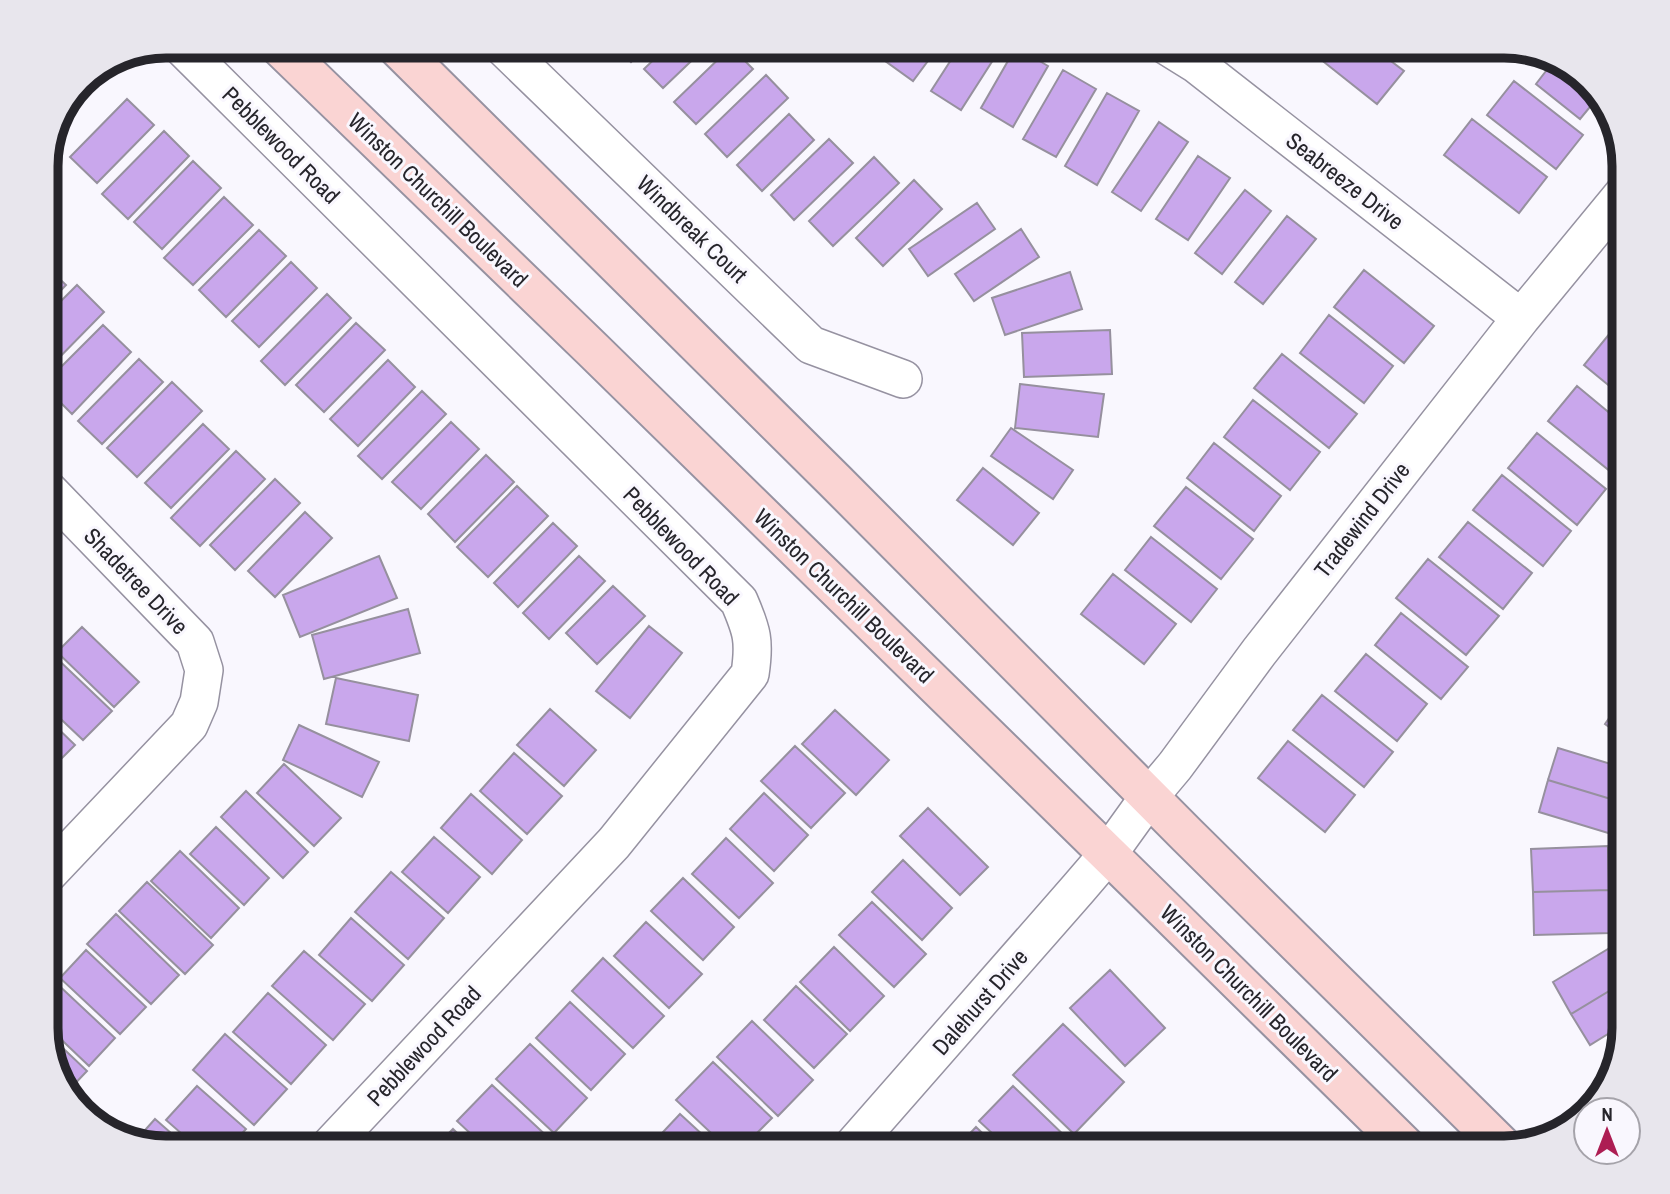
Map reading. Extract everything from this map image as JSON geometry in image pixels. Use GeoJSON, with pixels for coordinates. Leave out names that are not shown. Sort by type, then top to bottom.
{"type":"FeatureCollection","features":[{"type":"Feature","properties":{"kind":"main road","name":"Winston Churchill Boulevard"},"geometry":{"type":"LineString","coordinates":[[291,58],[592,348],[1394,1136]]}},
{"type":"Feature","properties":{"kind":"main road"},"geometry":{"type":"LineString","coordinates":[[408,58],[1491,1136]]}},
{"type":"Feature","properties":{"kind":"street","name":"Pebblewood Road"},"geometry":{"type":"LineString","coordinates":[[193,58],[739,601],[750,627],[753,651],[750,674],[623,832],[340,1136]]}},
{"type":"Feature","properties":{"kind":"street","name":"Windbreak Court"},"geometry":{"type":"LineString","coordinates":[[514,58],[811,345],[903,379]]}},
{"type":"Feature","properties":{"kind":"street","name":"Seabreeze Drive"},"geometry":{"type":"LineString","coordinates":[[1198,58],[1521,318]]}},
{"type":"Feature","properties":{"kind":"street","name":"Tradewind Drive"},"geometry":{"type":"LineString","coordinates":[[1108,854],[1259,652],[1521,318],[1612,209]]}},
{"type":"Feature","properties":{"kind":"street","name":"Shadetree Drive"},"geometry":{"type":"LineString","coordinates":[[58,500],[195,642],[204,670],[199,702],[189,726],[58,863]]}},
{"type":"Feature","properties":{"kind":"street","name":"Dalehurst Drive"},"geometry":{"type":"LineString","coordinates":[[862,1136],[1108,854]]}},
{"type":"Feature","properties":{"kind":"building"},"geometry":{"type":"Polygon","coordinates":[[[655,58],[694,58],[663,88],[644,69],[655,58]]]}},
{"type":"Feature","properties":{"kind":"building"},"geometry":{"type":"Polygon","coordinates":[[[720,58],[742,58],[753,69],[696,124],[674,102],[720,58]]]}},
{"type":"Feature","properties":{"kind":"building"},"geometry":{"type":"Polygon","coordinates":[[[881,58],[930,58],[913,81],[881,58]]]}},
{"type":"Feature","properties":{"kind":"building"},"geometry":{"type":"Polygon","coordinates":[[[952,58],[994,58],[961,110],[931,91],[952,58]]]}},
{"type":"Feature","properties":{"kind":"building"},"geometry":{"type":"Polygon","coordinates":[[[1010,58],[1035,58],[1048,66],[1013,127],[981,108],[1010,58]]]}},
{"type":"Feature","properties":{"kind":"building"},"geometry":{"type":"Polygon","coordinates":[[[1319,58],[1387,58],[1404,71],[1377,104],[1319,58]]]}},
{"type":"Feature","properties":{"kind":"building"},"geometry":{"type":"Polygon","coordinates":[[[1549,68],[1570,80],[1592,104],[1580,119],[1536,84],[1549,68]]]}},
{"type":"Feature","properties":{"kind":"building"},"geometry":{"type":"Polygon","coordinates":[[[1063,70],[1096,89],[1056,157],[1023,139],[1063,70]]]}},
{"type":"Feature","properties":{"kind":"building"},"geometry":{"type":"Polygon","coordinates":[[[766,75],[788,98],[727,157],[705,134],[766,75]]]}},
{"type":"Feature","properties":{"kind":"building"},"geometry":{"type":"Polygon","coordinates":[[[1514,81],[1583,135],[1556,169],[1487,115],[1514,81]]]}},
{"type":"Feature","properties":{"kind":"building"},"geometry":{"type":"Polygon","coordinates":[[[1107,93],[1139,111],[1097,185],[1065,166],[1107,93]]]}},
{"type":"Feature","properties":{"kind":"building"},"geometry":{"type":"Polygon","coordinates":[[[127,99],[154,125],[97,183],[70,157],[127,99]]]}},
{"type":"Feature","properties":{"kind":"building"},"geometry":{"type":"Polygon","coordinates":[[[789,114],[814,140],[762,191],[737,165],[789,114]]]}},
{"type":"Feature","properties":{"kind":"building"},"geometry":{"type":"Polygon","coordinates":[[[1472,119],[1547,177],[1519,213],[1444,155],[1472,119]]]}},
{"type":"Feature","properties":{"kind":"building"},"geometry":{"type":"Polygon","coordinates":[[[1159,122],[1188,142],[1141,211],[1112,192],[1159,122]]]}},
{"type":"Feature","properties":{"kind":"building"},"geometry":{"type":"Polygon","coordinates":[[[164,131],[189,156],[128,219],[102,194],[164,131]]]}},
{"type":"Feature","properties":{"kind":"building"},"geometry":{"type":"Polygon","coordinates":[[[829,139],[853,163],[794,220],[771,195],[829,139]]]}},
{"type":"Feature","properties":{"kind":"building"},"geometry":{"type":"Polygon","coordinates":[[[1198,156],[1230,178],[1188,240],[1156,219],[1198,156]]]}},
{"type":"Feature","properties":{"kind":"building"},"geometry":{"type":"Polygon","coordinates":[[[874,157],[899,183],[833,246],[809,221],[874,157]]]}},
{"type":"Feature","properties":{"kind":"building"},"geometry":{"type":"Polygon","coordinates":[[[193,161],[221,188],[162,249],[134,222],[193,161]]]}},
{"type":"Feature","properties":{"kind":"building"},"geometry":{"type":"Polygon","coordinates":[[[914,180],[942,209],[883,266],[856,238],[914,180]]]}},
{"type":"Feature","properties":{"kind":"building"},"geometry":{"type":"Polygon","coordinates":[[[1245,190],[1271,211],[1222,274],[1195,253],[1245,190]]]}},
{"type":"Feature","properties":{"kind":"building"},"geometry":{"type":"Polygon","coordinates":[[[224,197],[253,225],[193,285],[164,258],[224,197]]]}},
{"type":"Feature","properties":{"kind":"building"},"geometry":{"type":"Polygon","coordinates":[[[977,203],[995,229],[928,276],[909,249],[977,203]]]}},
{"type":"Feature","properties":{"kind":"building"},"geometry":{"type":"Polygon","coordinates":[[[1287,216],[1316,239],[1263,304],[1235,282],[1287,216]]]}},
{"type":"Feature","properties":{"kind":"building"},"geometry":{"type":"Polygon","coordinates":[[[1021,229],[1039,257],[974,301],[955,274],[1021,229]]]}},
{"type":"Feature","properties":{"kind":"building"},"geometry":{"type":"Polygon","coordinates":[[[259,230],[286,256],[226,317],[199,290],[259,230]]]}},
{"type":"Feature","properties":{"kind":"building"},"geometry":{"type":"Polygon","coordinates":[[[291,262],[317,288],[259,347],[232,321],[291,262]]]}},
{"type":"Feature","properties":{"kind":"building"},"geometry":{"type":"Polygon","coordinates":[[[1364,270],[1434,326],[1404,363],[1334,307],[1364,270]]]}},
{"type":"Feature","properties":{"kind":"building"},"geometry":{"type":"Polygon","coordinates":[[[1070,272],[1082,309],[1005,335],[992,298],[1070,272]]]}},
{"type":"Feature","properties":{"kind":"building"},"geometry":{"type":"Polygon","coordinates":[[[58,277],[66,285],[58,293],[58,277]]]}},
{"type":"Feature","properties":{"kind":"building"},"geometry":{"type":"Polygon","coordinates":[[[77,285],[104,312],[58,359],[58,304],[77,285]]]}},
{"type":"Feature","properties":{"kind":"building"},"geometry":{"type":"Polygon","coordinates":[[[327,294],[351,318],[285,385],[261,361],[327,294]]]}},
{"type":"Feature","properties":{"kind":"building"},"geometry":{"type":"Polygon","coordinates":[[[1329,315],[1393,366],[1364,403],[1300,353],[1329,315]]]}},
{"type":"Feature","properties":{"kind":"building"},"geometry":{"type":"Polygon","coordinates":[[[356,323],[385,350],[324,412],[296,385],[356,323]]]}},
{"type":"Feature","properties":{"kind":"building"},"geometry":{"type":"Polygon","coordinates":[[[103,325],[131,352],[72,414],[58,400],[58,370],[103,325]]]}},
{"type":"Feature","properties":{"kind":"building"},"geometry":{"type":"Polygon","coordinates":[[[1110,330],[1112,374],[1024,377],[1022,333],[1110,330]]]}},
{"type":"Feature","properties":{"kind":"building"},"geometry":{"type":"Polygon","coordinates":[[[1612,331],[1612,388],[1584,365],[1612,331]]]}},
{"type":"Feature","properties":{"kind":"building"},"geometry":{"type":"Polygon","coordinates":[[[1282,354],[1357,414],[1329,448],[1254,388],[1282,354]]]}},
{"type":"Feature","properties":{"kind":"building"},"geometry":{"type":"Polygon","coordinates":[[[139,359],[163,382],[102,444],[78,421],[139,359]]]}},
{"type":"Feature","properties":{"kind":"building"},"geometry":{"type":"Polygon","coordinates":[[[388,360],[415,387],[358,446],[330,419],[388,360]]]}},
{"type":"Feature","properties":{"kind":"building"},"geometry":{"type":"Polygon","coordinates":[[[172,382],[202,411],[137,477],[107,448],[172,382]]]}},
{"type":"Feature","properties":{"kind":"building"},"geometry":{"type":"Polygon","coordinates":[[[1020,384],[1104,394],[1098,437],[1015,428],[1020,384]]]}},
{"type":"Feature","properties":{"kind":"building"},"geometry":{"type":"Polygon","coordinates":[[[1577,386],[1612,415],[1612,473],[1548,421],[1577,386]]]}},
{"type":"Feature","properties":{"kind":"building"},"geometry":{"type":"Polygon","coordinates":[[[422,391],[446,414],[382,479],[358,456],[422,391]]]}},
{"type":"Feature","properties":{"kind":"building"},"geometry":{"type":"Polygon","coordinates":[[[1253,400],[1320,452],[1290,490],[1224,437],[1253,400]]]}},
{"type":"Feature","properties":{"kind":"building"},"geometry":{"type":"Polygon","coordinates":[[[451,422],[479,449],[421,509],[392,482],[451,422]]]}},
{"type":"Feature","properties":{"kind":"building"},"geometry":{"type":"Polygon","coordinates":[[[203,424],[229,449],[171,508],[145,483],[203,424]]]}},
{"type":"Feature","properties":{"kind":"building"},"geometry":{"type":"Polygon","coordinates":[[[1011,428],[1073,470],[1053,499],[991,456],[1011,428]]]}},
{"type":"Feature","properties":{"kind":"building"},"geometry":{"type":"Polygon","coordinates":[[[1537,433],[1606,489],[1577,525],[1508,468],[1537,433]]]}},
{"type":"Feature","properties":{"kind":"building"},"geometry":{"type":"Polygon","coordinates":[[[1214,443],[1281,496],[1254,531],[1187,478],[1214,443]]]}},
{"type":"Feature","properties":{"kind":"building"},"geometry":{"type":"Polygon","coordinates":[[[236,451],[265,479],[200,546],[171,518],[236,451]]]}},
{"type":"Feature","properties":{"kind":"building"},"geometry":{"type":"Polygon","coordinates":[[[486,455],[514,482],[455,542],[428,514],[486,455]]]}},
{"type":"Feature","properties":{"kind":"building"},"geometry":{"type":"Polygon","coordinates":[[[983,468],[1039,513],[1013,545],[957,500],[983,468]]]}},
{"type":"Feature","properties":{"kind":"building"},"geometry":{"type":"Polygon","coordinates":[[[1502,475],[1571,531],[1543,566],[1473,510],[1502,475]]]}},
{"type":"Feature","properties":{"kind":"building"},"geometry":{"type":"Polygon","coordinates":[[[275,479],[300,503],[235,570],[210,545],[275,479]]]}},
{"type":"Feature","properties":{"kind":"building"},"geometry":{"type":"Polygon","coordinates":[[[517,486],[548,516],[488,577],[457,547],[517,486]]]}},
{"type":"Feature","properties":{"kind":"building"},"geometry":{"type":"Polygon","coordinates":[[[1186,487],[1253,539],[1221,579],[1154,526],[1186,487]]]}},
{"type":"Feature","properties":{"kind":"building"},"geometry":{"type":"Polygon","coordinates":[[[305,512],[332,538],[275,597],[248,571],[305,512]]]}},
{"type":"Feature","properties":{"kind":"building"},"geometry":{"type":"Polygon","coordinates":[[[1468,522],[1532,573],[1503,609],[1439,557],[1468,522]]]}},
{"type":"Feature","properties":{"kind":"building"},"geometry":{"type":"Polygon","coordinates":[[[553,523],[577,546],[518,607],[494,583],[553,523]]]}},
{"type":"Feature","properties":{"kind":"building"},"geometry":{"type":"Polygon","coordinates":[[[1151,537],[1217,589],[1191,622],[1125,570],[1151,537]]]}},
{"type":"Feature","properties":{"kind":"building"},"geometry":{"type":"Polygon","coordinates":[[[379,556],[397,598],[300,637],[283,595],[379,556]]]}},
{"type":"Feature","properties":{"kind":"building"},"geometry":{"type":"Polygon","coordinates":[[[579,556],[605,581],[549,639],[523,613],[579,556]]]}},
{"type":"Feature","properties":{"kind":"building"},"geometry":{"type":"Polygon","coordinates":[[[1428,559],[1499,616],[1466,655],[1396,598],[1428,559]]]}},
{"type":"Feature","properties":{"kind":"building"},"geometry":{"type":"Polygon","coordinates":[[[1113,574],[1176,624],[1144,664],[1081,614],[1113,574]]]}},
{"type":"Feature","properties":{"kind":"building"},"geometry":{"type":"Polygon","coordinates":[[[613,586],[645,616],[597,664],[566,633],[613,586]]]}},
{"type":"Feature","properties":{"kind":"building"},"geometry":{"type":"Polygon","coordinates":[[[408,609],[420,653],[324,679],[312,635],[408,609]]]}},
{"type":"Feature","properties":{"kind":"building"},"geometry":{"type":"Polygon","coordinates":[[[1401,613],[1468,667],[1441,699],[1375,645],[1401,613]]]}},
{"type":"Feature","properties":{"kind":"building"},"geometry":{"type":"Polygon","coordinates":[[[649,626],[682,653],[630,718],[596,691],[649,626]]]}},
{"type":"Feature","properties":{"kind":"building"},"geometry":{"type":"Polygon","coordinates":[[[82,627],[139,682],[114,707],[58,651],[82,627]]]}},
{"type":"Feature","properties":{"kind":"building"},"geometry":{"type":"Polygon","coordinates":[[[1366,654],[1427,704],[1397,741],[1335,691],[1366,654]]]}},
{"type":"Feature","properties":{"kind":"building"},"geometry":{"type":"Polygon","coordinates":[[[58,660],[112,711],[83,740],[58,716],[58,660]]]}},
{"type":"Feature","properties":{"kind":"building"},"geometry":{"type":"Polygon","coordinates":[[[336,678],[418,695],[409,741],[326,724],[336,678]]]}},
{"type":"Feature","properties":{"kind":"building"},"geometry":{"type":"Polygon","coordinates":[[[1322,695],[1393,752],[1364,787],[1293,730],[1322,695]]]}},
{"type":"Feature","properties":{"kind":"building"},"geometry":{"type":"Polygon","coordinates":[[[550,709],[596,750],[564,786],[517,745],[550,709]]]}},
{"type":"Feature","properties":{"kind":"building"},"geometry":{"type":"Polygon","coordinates":[[[835,710],[889,760],[856,795],[802,744],[835,710]]]}},
{"type":"Feature","properties":{"kind":"building"},"geometry":{"type":"Polygon","coordinates":[[[1612,714],[1612,729],[1605,724],[1612,714]]]}},
{"type":"Feature","properties":{"kind":"building"},"geometry":{"type":"Polygon","coordinates":[[[299,725],[379,762],[362,797],[283,760],[299,725]]]}},
{"type":"Feature","properties":{"kind":"building"},"geometry":{"type":"Polygon","coordinates":[[[58,729],[75,745],[58,762],[58,729]]]}},
{"type":"Feature","properties":{"kind":"building"},"geometry":{"type":"Polygon","coordinates":[[[1288,741],[1355,795],[1325,832],[1258,778],[1288,741]]]}},
{"type":"Feature","properties":{"kind":"building"},"geometry":{"type":"Polygon","coordinates":[[[795,746],[845,793],[811,828],[761,781],[795,746]]]}},
{"type":"Feature","properties":{"kind":"building"},"geometry":{"type":"Polygon","coordinates":[[[1558,748],[1612,764],[1612,799],[1548,780],[1558,748]]]}},
{"type":"Feature","properties":{"kind":"building"},"geometry":{"type":"Polygon","coordinates":[[[514,753],[562,796],[527,834],[480,791],[514,753]]]}},
{"type":"Feature","properties":{"kind":"building"},"geometry":{"type":"Polygon","coordinates":[[[284,764],[341,818],[314,846],[257,793],[284,764]]]}},
{"type":"Feature","properties":{"kind":"building"},"geometry":{"type":"Polygon","coordinates":[[[1548,780],[1612,799],[1612,834],[1539,812],[1548,780]]]}},
{"type":"Feature","properties":{"kind":"building"},"geometry":{"type":"Polygon","coordinates":[[[246,791],[308,852],[283,878],[221,817],[246,791]]]}},
{"type":"Feature","properties":{"kind":"building"},"geometry":{"type":"Polygon","coordinates":[[[764,793],[808,835],[774,871],[730,829],[764,793]]]}},
{"type":"Feature","properties":{"kind":"building"},"geometry":{"type":"Polygon","coordinates":[[[471,794],[522,840],[492,874],[441,828],[471,794]]]}},
{"type":"Feature","properties":{"kind":"building"},"geometry":{"type":"Polygon","coordinates":[[[928,808],[988,867],[960,895],[900,836],[928,808]]]}},
{"type":"Feature","properties":{"kind":"building"},"geometry":{"type":"Polygon","coordinates":[[[216,827],[269,878],[244,905],[190,854],[216,827]]]}},
{"type":"Feature","properties":{"kind":"building"},"geometry":{"type":"Polygon","coordinates":[[[434,837],[480,877],[448,913],[402,872],[434,837]]]}},
{"type":"Feature","properties":{"kind":"building"},"geometry":{"type":"Polygon","coordinates":[[[726,838],[773,883],[739,918],[692,874],[726,838]]]}},
{"type":"Feature","properties":{"kind":"building"},"geometry":{"type":"Polygon","coordinates":[[[1608,846],[1609,890],[1533,892],[1531,849],[1608,846]]]}},
{"type":"Feature","properties":{"kind":"building"},"geometry":{"type":"Polygon","coordinates":[[[180,851],[239,908],[211,938],[151,881],[180,851]]]}},
{"type":"Feature","properties":{"kind":"building"},"geometry":{"type":"Polygon","coordinates":[[[903,860],[952,908],[922,940],[872,892],[903,860]]]}},
{"type":"Feature","properties":{"kind":"building"},"geometry":{"type":"Polygon","coordinates":[[[391,872],[444,918],[408,959],[355,912],[391,872]]]}},
{"type":"Feature","properties":{"kind":"building"},"geometry":{"type":"Polygon","coordinates":[[[683,878],[734,927],[703,960],[651,911],[683,878]]]}},
{"type":"Feature","properties":{"kind":"building"},"geometry":{"type":"Polygon","coordinates":[[[147,882],[213,945],[185,974],[119,911],[147,882]]]}},
{"type":"Feature","properties":{"kind":"building"},"geometry":{"type":"Polygon","coordinates":[[[1609,890],[1611,933],[1534,935],[1533,892],[1609,890]]]}},
{"type":"Feature","properties":{"kind":"building"},"geometry":{"type":"Polygon","coordinates":[[[872,902],[926,954],[894,987],[839,935],[872,902]]]}},
{"type":"Feature","properties":{"kind":"building"},"geometry":{"type":"Polygon","coordinates":[[[116,914],[179,975],[151,1004],[87,944],[116,914]]]}},
{"type":"Feature","properties":{"kind":"building"},"geometry":{"type":"Polygon","coordinates":[[[351,918],[404,965],[372,1001],[319,955],[351,918]]]}},
{"type":"Feature","properties":{"kind":"building"},"geometry":{"type":"Polygon","coordinates":[[[646,922],[702,974],[669,1008],[614,956],[646,922]]]}},
{"type":"Feature","properties":{"kind":"building"},"geometry":{"type":"Polygon","coordinates":[[[834,947],[884,996],[850,1031],[800,982],[834,947]]]}},
{"type":"Feature","properties":{"kind":"building"},"geometry":{"type":"Polygon","coordinates":[[[1612,947],[1612,989],[1571,1014],[1553,982],[1612,947]]]}},
{"type":"Feature","properties":{"kind":"building"},"geometry":{"type":"Polygon","coordinates":[[[86,950],[146,1007],[120,1034],[60,978],[86,950]]]}},
{"type":"Feature","properties":{"kind":"building"},"geometry":{"type":"Polygon","coordinates":[[[304,951],[365,1004],[333,1040],[272,986],[304,951]]]}},
{"type":"Feature","properties":{"kind":"building"},"geometry":{"type":"Polygon","coordinates":[[[603,958],[664,1016],[633,1048],[572,991],[603,958]]]}},
{"type":"Feature","properties":{"kind":"building"},"geometry":{"type":"Polygon","coordinates":[[[1110,970],[1165,1028],[1125,1066],[1070,1008],[1110,970]]]}},
{"type":"Feature","properties":{"kind":"building"},"geometry":{"type":"Polygon","coordinates":[[[58,985],[115,1038],[89,1066],[58,1037],[58,985]]]}},
{"type":"Feature","properties":{"kind":"building"},"geometry":{"type":"Polygon","coordinates":[[[796,986],[847,1034],[814,1068],[764,1020],[796,986]]]}},
{"type":"Feature","properties":{"kind":"building"},"geometry":{"type":"Polygon","coordinates":[[[1612,989],[1612,1032],[1590,1045],[1571,1014],[1612,989]]]}},
{"type":"Feature","properties":{"kind":"building"},"geometry":{"type":"Polygon","coordinates":[[[268,993],[326,1045],[291,1084],[233,1032],[268,993]]]}},
{"type":"Feature","properties":{"kind":"building"},"geometry":{"type":"Polygon","coordinates":[[[570,1002],[625,1054],[591,1090],[536,1038],[570,1002]]]}},
{"type":"Feature","properties":{"kind":"building"},"geometry":{"type":"Polygon","coordinates":[[[752,1021],[813,1080],[778,1116],[717,1057],[752,1021]]]}},
{"type":"Feature","properties":{"kind":"building"},"geometry":{"type":"Polygon","coordinates":[[[1063,1024],[1124,1082],[1074,1134],[1013,1075],[1063,1024]]]}},
{"type":"Feature","properties":{"kind":"building"},"geometry":{"type":"Polygon","coordinates":[[[225,1034],[287,1089],[254,1125],[193,1070],[225,1034]]]}},
{"type":"Feature","properties":{"kind":"building"},"geometry":{"type":"Polygon","coordinates":[[[530,1044],[587,1098],[554,1133],[496,1079],[530,1044]]]}},
{"type":"Feature","properties":{"kind":"building"},"geometry":{"type":"Polygon","coordinates":[[[59,1045],[87,1071],[74,1085],[63,1063],[59,1045]]]}},
{"type":"Feature","properties":{"kind":"building"},"geometry":{"type":"Polygon","coordinates":[[[713,1062],[772,1118],[754,1136],[714,1136],[676,1100],[713,1062]]]}},
{"type":"Feature","properties":{"kind":"building"},"geometry":{"type":"Polygon","coordinates":[[[492,1085],[547,1136],[473,1136],[457,1121],[492,1085]]]}},
{"type":"Feature","properties":{"kind":"building"},"geometry":{"type":"Polygon","coordinates":[[[197,1086],[246,1129],[240,1136],[184,1136],[166,1120],[197,1086]]]}},
{"type":"Feature","properties":{"kind":"building"},"geometry":{"type":"Polygon","coordinates":[[[1013,1086],[1065,1136],[995,1136],[979,1121],[1013,1086]]]}},
{"type":"Feature","properties":{"kind":"building"},"geometry":{"type":"Polygon","coordinates":[[[680,1114],[704,1136],[659,1136],[680,1114]]]}},
{"type":"Feature","properties":{"kind":"building"},"geometry":{"type":"Polygon","coordinates":[[[155,1119],[174,1136],[152,1135],[142,1133],[155,1119]]]}},
{"type":"Feature","properties":{"kind":"building"},"geometry":{"type":"Polygon","coordinates":[[[976,1127],[985,1136],[967,1136],[976,1127]]]}},
{"type":"Feature","properties":{"kind":"building"},"geometry":{"type":"Polygon","coordinates":[[[453,1129],[460,1136],[446,1136],[453,1129]]]}}]}
